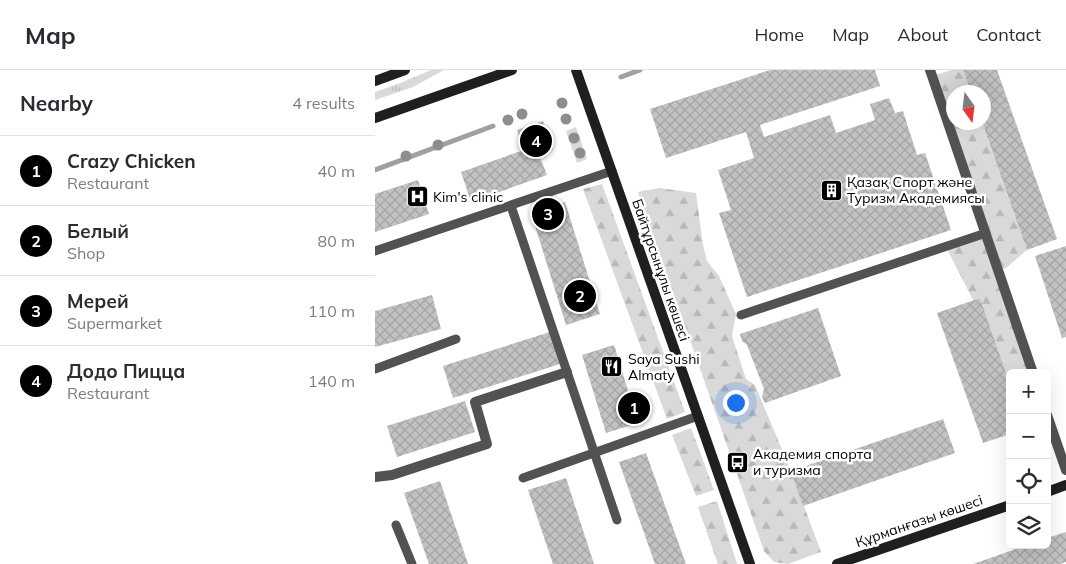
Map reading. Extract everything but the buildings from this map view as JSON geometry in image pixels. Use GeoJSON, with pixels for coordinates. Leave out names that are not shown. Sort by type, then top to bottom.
{"type":"FeatureCollection","features":[{"type":"Feature","properties":{"kind":"main road"},"geometry":{"type":"LineString","coordinates":[[375,81],[405,70]]}},
{"type":"Feature","properties":{"kind":"main road"},"geometry":{"type":"LineString","coordinates":[[375,118],[512,70]]}},
{"type":"Feature","properties":{"kind":"main road","name":"Байтұрсынұлы көшесі"},"geometry":{"type":"LineString","coordinates":[[576,70],[750,564]]}},
{"type":"Feature","properties":{"kind":"main road"},"geometry":{"type":"LineString","coordinates":[[1051,491],[1066,485]]}},
{"type":"Feature","properties":{"kind":"main road","name":"Құрманғазы көшесі"},"geometry":{"type":"LineString","coordinates":[[837,564],[1006,506]]}},
{"type":"Feature","properties":{"kind":"street"},"geometry":{"type":"LineString","coordinates":[[930,70],[1032,369]]}},
{"type":"Feature","properties":{"kind":"street"},"geometry":{"type":"LineString","coordinates":[[375,477],[392,475],[487,444],[475,402],[567,372]]}},
{"type":"Feature","properties":{"kind":"street"},"geometry":{"type":"LineString","coordinates":[[1051,427],[1066,470]]}},
{"type":"Feature","properties":{"kind":"lane"},"geometry":{"type":"LineString","coordinates":[[375,251],[612,171]]}},
{"type":"Feature","properties":{"kind":"lane"},"geometry":{"type":"LineString","coordinates":[[511,206],[617,520]]}},
{"type":"Feature","properties":{"kind":"lane"},"geometry":{"type":"LineString","coordinates":[[741,315],[986,233]]}},
{"type":"Feature","properties":{"kind":"lane"},"geometry":{"type":"LineString","coordinates":[[375,369],[456,339]]}},
{"type":"Feature","properties":{"kind":"lane"},"geometry":{"type":"LineString","coordinates":[[523,478],[698,416]]}},
{"type":"Feature","properties":{"kind":"lane"},"geometry":{"type":"LineString","coordinates":[[396,525],[412,564]]}},
{"type":"Feature","properties":{"kind":"green space"},"geometry":{"type":"Polygon","coordinates":[[[431,70],[444,70],[413,87],[375,100],[375,92],[431,70]]]}},
{"type":"Feature","properties":{"kind":"green space"},"geometry":{"type":"Polygon","coordinates":[[[951,70],[963,70],[968,85],[946,85],[946,117],[932,76],[951,70]]]}},
{"type":"Feature","properties":{"kind":"green space"},"geometry":{"type":"Polygon","coordinates":[[[576,127],[587,159],[577,163],[566,131],[576,127]]]}},
{"type":"Feature","properties":{"kind":"green space"},"geometry":{"type":"Polygon","coordinates":[[[951,130],[984,130],[1027,250],[1006,268],[1000,270],[1029,362],[1025,369],[1006,369],[1006,372],[980,298],[973,300],[946,247],[986,233],[951,130]]]}},
{"type":"Feature","properties":{"kind":"green space"},"geometry":{"type":"Polygon","coordinates":[[[602,184],[685,412],[667,419],[583,189],[602,184]]]}},
{"type":"Feature","properties":{"kind":"green space"},"geometry":{"type":"Polygon","coordinates":[[[659,188],[696,193],[707,261],[719,276],[736,314],[732,336],[746,379],[755,385],[791,471],[821,552],[788,564],[774,562],[764,551],[638,192],[659,188]]]}},
{"type":"Feature","properties":{"kind":"green space"},"geometry":{"type":"Polygon","coordinates":[[[691,428],[714,490],[696,496],[672,435],[691,428]]]}},
{"type":"Feature","properties":{"kind":"green space"},"geometry":{"type":"Polygon","coordinates":[[[717,501],[737,564],[718,564],[698,507],[717,501]]]}},
{"type":"Feature","properties":{"kind":"waterway"},"geometry":{"type":"LineString","coordinates":[[621,77],[640,70]]}},
{"type":"Feature","properties":{"kind":"waterway"},"geometry":{"type":"LineString","coordinates":[[375,170],[493,126]]}},
{"type":"Feature","properties":{"kind":"place","name":"Додо Пицца"},"geometry":{"type":"Point","coordinates":[536,141]}},
{"type":"Feature","properties":{"kind":"place","name":"Қазақ Спорт және Туризм Академиясы"},"geometry":{"type":"Point","coordinates":[831,190]}},
{"type":"Feature","properties":{"kind":"place","name":"Kim's clinic"},"geometry":{"type":"Point","coordinates":[417,197]}},
{"type":"Feature","properties":{"kind":"place","name":"Мерей"},"geometry":{"type":"Point","coordinates":[548,214]}},
{"type":"Feature","properties":{"kind":"place","name":"Белый"},"geometry":{"type":"Point","coordinates":[580,296]}},
{"type":"Feature","properties":{"kind":"place","name":"Saya Sushi Almaty"},"geometry":{"type":"Point","coordinates":[612,367]}},
{"type":"Feature","properties":{"kind":"place","name":"Crazy Chicken"},"geometry":{"type":"Point","coordinates":[634,408]}},
{"type":"Feature","properties":{"kind":"place","name":"Академия спорта и туризма"},"geometry":{"type":"Point","coordinates":[737,462]}}]}
